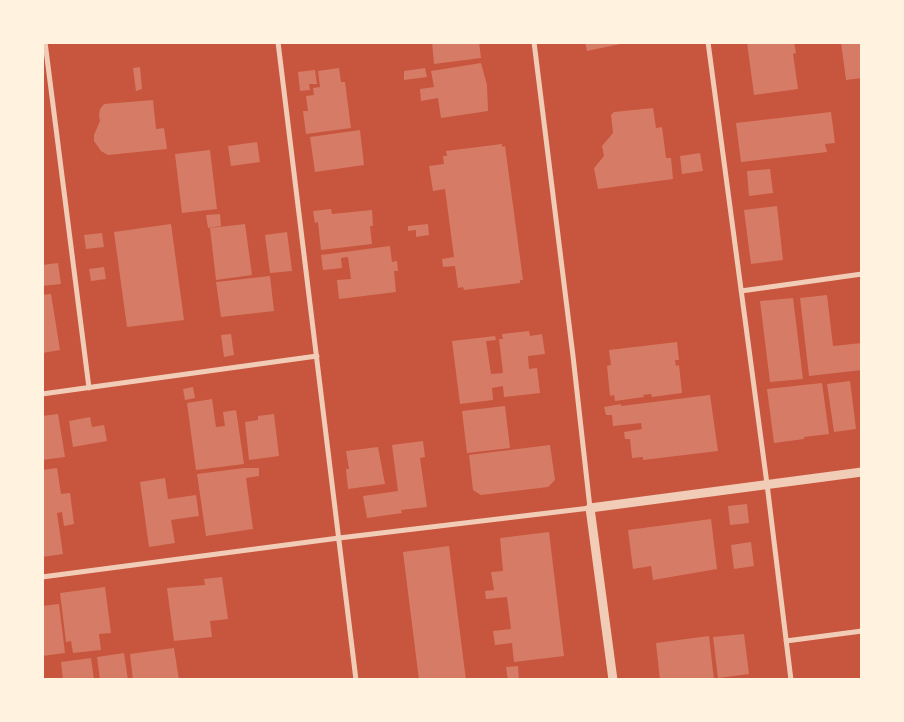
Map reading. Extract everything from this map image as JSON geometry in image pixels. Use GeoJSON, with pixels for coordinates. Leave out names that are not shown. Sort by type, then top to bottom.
{"type":"FeatureCollection","features":[{"type":"Feature","properties":{"kind":"street"},"geometry":{"type":"LineString","coordinates":[[45,42],[89,388]]}},
{"type":"Feature","properties":{"kind":"street"},"geometry":{"type":"LineString","coordinates":[[278,42],[356,680]]}},
{"type":"Feature","properties":{"kind":"street"},"geometry":{"type":"LineString","coordinates":[[534,42],[574,356],[590,508],[613,680]]}},
{"type":"Feature","properties":{"kind":"street"},"geometry":{"type":"LineString","coordinates":[[708,42],[791,680]]}},
{"type":"Feature","properties":{"kind":"street"},"geometry":{"type":"LineString","coordinates":[[741,291],[862,274]]}},
{"type":"Feature","properties":{"kind":"street"},"geometry":{"type":"LineString","coordinates":[[42,394],[317,356]]}},
{"type":"Feature","properties":{"kind":"street"},"geometry":{"type":"LineString","coordinates":[[42,577],[862,472]]}},
{"type":"Feature","properties":{"kind":"street"},"geometry":{"type":"LineString","coordinates":[[786,641],[862,632]]}},
{"type":"Feature","properties":{"kind":"building"},"geometry":{"type":"Polygon","coordinates":[[[432,42],[479,42],[481,58],[434,64],[432,42]]]}},
{"type":"Feature","properties":{"kind":"building"},"geometry":{"type":"Polygon","coordinates":[[[585,42],[624,42],[625,43],[587,51],[585,42]]]}},
{"type":"Feature","properties":{"kind":"building"},"geometry":{"type":"Polygon","coordinates":[[[747,42],[794,42],[796,53],[793,54],[798,89],[754,95],[747,42]]]}},
{"type":"Feature","properties":{"kind":"building"},"geometry":{"type":"Polygon","coordinates":[[[841,42],[862,42],[862,78],[846,80],[841,42]]]}},
{"type":"Feature","properties":{"kind":"building"},"geometry":{"type":"Polygon","coordinates":[[[481,63],[487,85],[488,111],[441,118],[438,98],[421,101],[420,89],[434,87],[431,71],[481,63]]]}},
{"type":"Feature","properties":{"kind":"building"},"geometry":{"type":"Polygon","coordinates":[[[140,67],[142,89],[136,91],[133,68],[140,67]]]}},
{"type":"Feature","properties":{"kind":"building"},"geometry":{"type":"Polygon","coordinates":[[[339,68],[341,82],[345,82],[351,128],[306,134],[303,111],[308,111],[306,96],[314,95],[313,88],[320,87],[318,71],[339,68]]]}},
{"type":"Feature","properties":{"kind":"building"},"geometry":{"type":"Polygon","coordinates":[[[425,68],[427,77],[404,80],[404,71],[425,68]]]}},
{"type":"Feature","properties":{"kind":"building"},"geometry":{"type":"Polygon","coordinates":[[[315,70],[317,84],[309,84],[310,90],[300,91],[298,72],[315,70]]]}},
{"type":"Feature","properties":{"kind":"building"},"geometry":{"type":"Polygon","coordinates":[[[153,100],[156,129],[164,128],[167,149],[108,155],[101,151],[94,141],[94,135],[100,121],[100,109],[104,104],[153,100]]]}},
{"type":"Feature","properties":{"kind":"building"},"geometry":{"type":"Polygon","coordinates":[[[653,108],[656,128],[662,127],[666,158],[671,158],[673,179],[598,189],[594,168],[604,156],[602,146],[613,133],[611,115],[614,112],[653,108]]]}},
{"type":"Feature","properties":{"kind":"building"},"geometry":{"type":"Polygon","coordinates":[[[831,112],[835,143],[825,144],[827,152],[741,162],[736,123],[831,112]]]}},
{"type":"Feature","properties":{"kind":"building"},"geometry":{"type":"Polygon","coordinates":[[[360,130],[364,165],[315,172],[310,137],[360,130]]]}},
{"type":"Feature","properties":{"kind":"building"},"geometry":{"type":"Polygon","coordinates":[[[257,142],[260,162],[231,166],[228,146],[257,142]]]}},
{"type":"Feature","properties":{"kind":"building"},"geometry":{"type":"Polygon","coordinates":[[[502,144],[502,147],[505,146],[523,280],[520,280],[520,283],[464,290],[463,287],[458,288],[455,266],[443,267],[442,259],[454,257],[445,189],[433,191],[429,166],[444,164],[443,156],[447,156],[446,151],[502,144]]]}},
{"type":"Feature","properties":{"kind":"building"},"geometry":{"type":"Polygon","coordinates":[[[210,150],[217,209],[182,213],[175,154],[210,150]]]}},
{"type":"Feature","properties":{"kind":"building"},"geometry":{"type":"Polygon","coordinates":[[[700,153],[703,171],[682,174],[680,156],[700,153]]]}},
{"type":"Feature","properties":{"kind":"building"},"geometry":{"type":"Polygon","coordinates":[[[770,169],[773,193],[749,196],[747,171],[770,169]]]}},
{"type":"Feature","properties":{"kind":"building"},"geometry":{"type":"Polygon","coordinates":[[[777,206],[783,260],[751,264],[744,210],[777,206]]]}},
{"type":"Feature","properties":{"kind":"building"},"geometry":{"type":"Polygon","coordinates":[[[331,209],[332,214],[372,210],[373,226],[370,226],[372,244],[321,250],[318,222],[315,223],[313,211],[331,209]]]}},
{"type":"Feature","properties":{"kind":"building"},"geometry":{"type":"Polygon","coordinates":[[[220,214],[221,226],[208,228],[206,215],[220,214]]]}},
{"type":"Feature","properties":{"kind":"building"},"geometry":{"type":"Polygon","coordinates":[[[171,224],[184,320],[127,327],[114,232],[171,224]]]}},
{"type":"Feature","properties":{"kind":"building"},"geometry":{"type":"Polygon","coordinates":[[[245,224],[252,275],[216,280],[210,228],[245,224]]]}},
{"type":"Feature","properties":{"kind":"building"},"geometry":{"type":"Polygon","coordinates":[[[428,224],[429,235],[416,237],[416,230],[408,231],[408,226],[428,224]]]}},
{"type":"Feature","properties":{"kind":"building"},"geometry":{"type":"Polygon","coordinates":[[[287,232],[292,271],[270,273],[265,235],[287,232]]]}},
{"type":"Feature","properties":{"kind":"building"},"geometry":{"type":"Polygon","coordinates":[[[102,233],[104,247],[86,249],[84,235],[102,233]]]}},
{"type":"Feature","properties":{"kind":"building"},"geometry":{"type":"Polygon","coordinates":[[[390,246],[392,262],[397,261],[398,271],[394,271],[396,292],[339,299],[337,280],[351,279],[348,257],[341,258],[342,268],[323,270],[321,255],[390,246]]]}},
{"type":"Feature","properties":{"kind":"building"},"geometry":{"type":"Polygon","coordinates":[[[58,263],[61,284],[42,286],[42,265],[58,263]]]}},
{"type":"Feature","properties":{"kind":"building"},"geometry":{"type":"Polygon","coordinates":[[[104,267],[106,279],[91,281],[89,269],[104,267]]]}},
{"type":"Feature","properties":{"kind":"building"},"geometry":{"type":"Polygon","coordinates":[[[270,276],[274,311],[221,317],[216,282],[270,276]]]}},
{"type":"Feature","properties":{"kind":"building"},"geometry":{"type":"Polygon","coordinates":[[[51,294],[60,350],[42,353],[42,295],[51,294]]]}},
{"type":"Feature","properties":{"kind":"building"},"geometry":{"type":"Polygon","coordinates":[[[827,295],[833,346],[862,343],[862,370],[809,376],[800,298],[827,295]]]}},
{"type":"Feature","properties":{"kind":"building"},"geometry":{"type":"Polygon","coordinates":[[[793,298],[803,379],[770,382],[760,301],[793,298]]]}},
{"type":"Feature","properties":{"kind":"building"},"geometry":{"type":"Polygon","coordinates":[[[529,331],[530,336],[542,334],[545,354],[528,356],[529,369],[537,368],[540,393],[504,397],[503,386],[492,388],[493,400],[460,404],[452,341],[495,336],[496,340],[486,341],[491,374],[503,373],[499,339],[503,339],[502,334],[529,331]]]}},
{"type":"Feature","properties":{"kind":"building"},"geometry":{"type":"Polygon","coordinates":[[[231,334],[234,355],[224,357],[221,335],[231,334]]]}},
{"type":"Feature","properties":{"kind":"building"},"geometry":{"type":"Polygon","coordinates":[[[677,342],[679,360],[675,360],[676,366],[679,365],[682,393],[652,397],[651,394],[643,395],[644,397],[615,401],[614,395],[610,396],[607,366],[611,365],[609,350],[677,342]]]}},
{"type":"Feature","properties":{"kind":"building"},"geometry":{"type":"Polygon","coordinates":[[[850,381],[856,429],[834,432],[827,384],[850,381]]]}},
{"type":"Feature","properties":{"kind":"building"},"geometry":{"type":"Polygon","coordinates":[[[822,383],[829,434],[774,443],[767,389],[822,383]]]}},
{"type":"Feature","properties":{"kind":"building"},"geometry":{"type":"Polygon","coordinates":[[[193,387],[195,398],[185,400],[183,389],[193,387]]]}},
{"type":"Feature","properties":{"kind":"building"},"geometry":{"type":"Polygon","coordinates":[[[710,395],[718,451],[643,460],[643,457],[632,458],[630,439],[625,439],[624,432],[642,429],[641,423],[613,426],[612,415],[606,415],[604,407],[621,404],[621,406],[710,395]]]}},
{"type":"Feature","properties":{"kind":"building"},"geometry":{"type":"Polygon","coordinates":[[[212,399],[216,427],[225,426],[223,412],[236,410],[244,464],[196,470],[187,403],[212,399]]]}},
{"type":"Feature","properties":{"kind":"building"},"geometry":{"type":"Polygon","coordinates":[[[505,406],[510,448],[467,453],[462,411],[505,406]]]}},
{"type":"Feature","properties":{"kind":"building"},"geometry":{"type":"Polygon","coordinates":[[[58,414],[65,457],[42,460],[42,416],[58,414]]]}},
{"type":"Feature","properties":{"kind":"building"},"geometry":{"type":"Polygon","coordinates":[[[274,414],[279,456],[249,460],[245,422],[258,420],[258,416],[274,414]]]}},
{"type":"Feature","properties":{"kind":"building"},"geometry":{"type":"Polygon","coordinates":[[[90,417],[92,427],[104,425],[107,441],[73,447],[69,421],[90,417]]]}},
{"type":"Feature","properties":{"kind":"building"},"geometry":{"type":"Polygon","coordinates":[[[423,441],[425,457],[420,458],[427,507],[401,510],[402,513],[367,518],[363,496],[398,491],[392,445],[423,441]]]}},
{"type":"Feature","properties":{"kind":"building"},"geometry":{"type":"Polygon","coordinates":[[[550,445],[555,480],[548,487],[481,495],[473,490],[469,455],[550,445]]]}},
{"type":"Feature","properties":{"kind":"building"},"geometry":{"type":"Polygon","coordinates":[[[378,447],[385,484],[348,489],[346,469],[349,469],[346,451],[378,447]]]}},
{"type":"Feature","properties":{"kind":"building"},"geometry":{"type":"Polygon","coordinates":[[[57,468],[61,494],[70,493],[74,524],[64,526],[62,512],[57,513],[63,554],[42,557],[42,470],[57,468]]]}},
{"type":"Feature","properties":{"kind":"building"},"geometry":{"type":"Polygon","coordinates":[[[259,468],[259,476],[246,478],[253,529],[206,536],[197,474],[259,468]]]}},
{"type":"Feature","properties":{"kind":"building"},"geometry":{"type":"Polygon","coordinates":[[[165,478],[168,499],[196,495],[199,516],[171,520],[175,543],[149,547],[140,482],[165,478]]]}},
{"type":"Feature","properties":{"kind":"building"},"geometry":{"type":"Polygon","coordinates":[[[747,504],[749,523],[730,525],[728,506],[747,504]]]}},
{"type":"Feature","properties":{"kind":"building"},"geometry":{"type":"Polygon","coordinates":[[[711,519],[717,569],[653,580],[651,566],[633,569],[628,530],[711,519]]]}},
{"type":"Feature","properties":{"kind":"building"},"geometry":{"type":"Polygon","coordinates":[[[549,532],[564,656],[514,662],[512,643],[495,645],[493,631],[511,629],[507,597],[486,599],[485,591],[494,590],[491,572],[503,571],[500,538],[549,532]]]}},
{"type":"Feature","properties":{"kind":"building"},"geometry":{"type":"Polygon","coordinates":[[[751,542],[754,566],[734,569],[731,545],[751,542]]]}},
{"type":"Feature","properties":{"kind":"building"},"geometry":{"type":"Polygon","coordinates":[[[449,546],[466,680],[419,680],[403,552],[449,546]]]}},
{"type":"Feature","properties":{"kind":"building"},"geometry":{"type":"Polygon","coordinates":[[[222,577],[228,619],[210,621],[212,637],[174,641],[167,588],[205,585],[204,579],[222,577]]]}},
{"type":"Feature","properties":{"kind":"building"},"geometry":{"type":"Polygon","coordinates":[[[105,587],[111,633],[99,634],[101,650],[73,653],[71,641],[66,642],[60,593],[105,587]]]}},
{"type":"Feature","properties":{"kind":"building"},"geometry":{"type":"Polygon","coordinates":[[[59,604],[65,653],[42,656],[42,606],[59,604]]]}},
{"type":"Feature","properties":{"kind":"building"},"geometry":{"type":"Polygon","coordinates":[[[744,634],[749,674],[718,678],[713,637],[744,634]]]}},
{"type":"Feature","properties":{"kind":"building"},"geometry":{"type":"Polygon","coordinates":[[[709,636],[714,680],[660,680],[656,643],[709,636]]]}},
{"type":"Feature","properties":{"kind":"building"},"geometry":{"type":"Polygon","coordinates":[[[174,648],[179,680],[133,680],[130,654],[174,648]]]}},
{"type":"Feature","properties":{"kind":"building"},"geometry":{"type":"Polygon","coordinates":[[[124,653],[128,680],[100,680],[97,657],[124,653]]]}},
{"type":"Feature","properties":{"kind":"building"},"geometry":{"type":"Polygon","coordinates":[[[91,658],[94,680],[63,680],[61,662],[91,658]]]}},
{"type":"Feature","properties":{"kind":"building"},"geometry":{"type":"Polygon","coordinates":[[[518,666],[519,680],[508,680],[506,667],[518,666]]]}}]}
